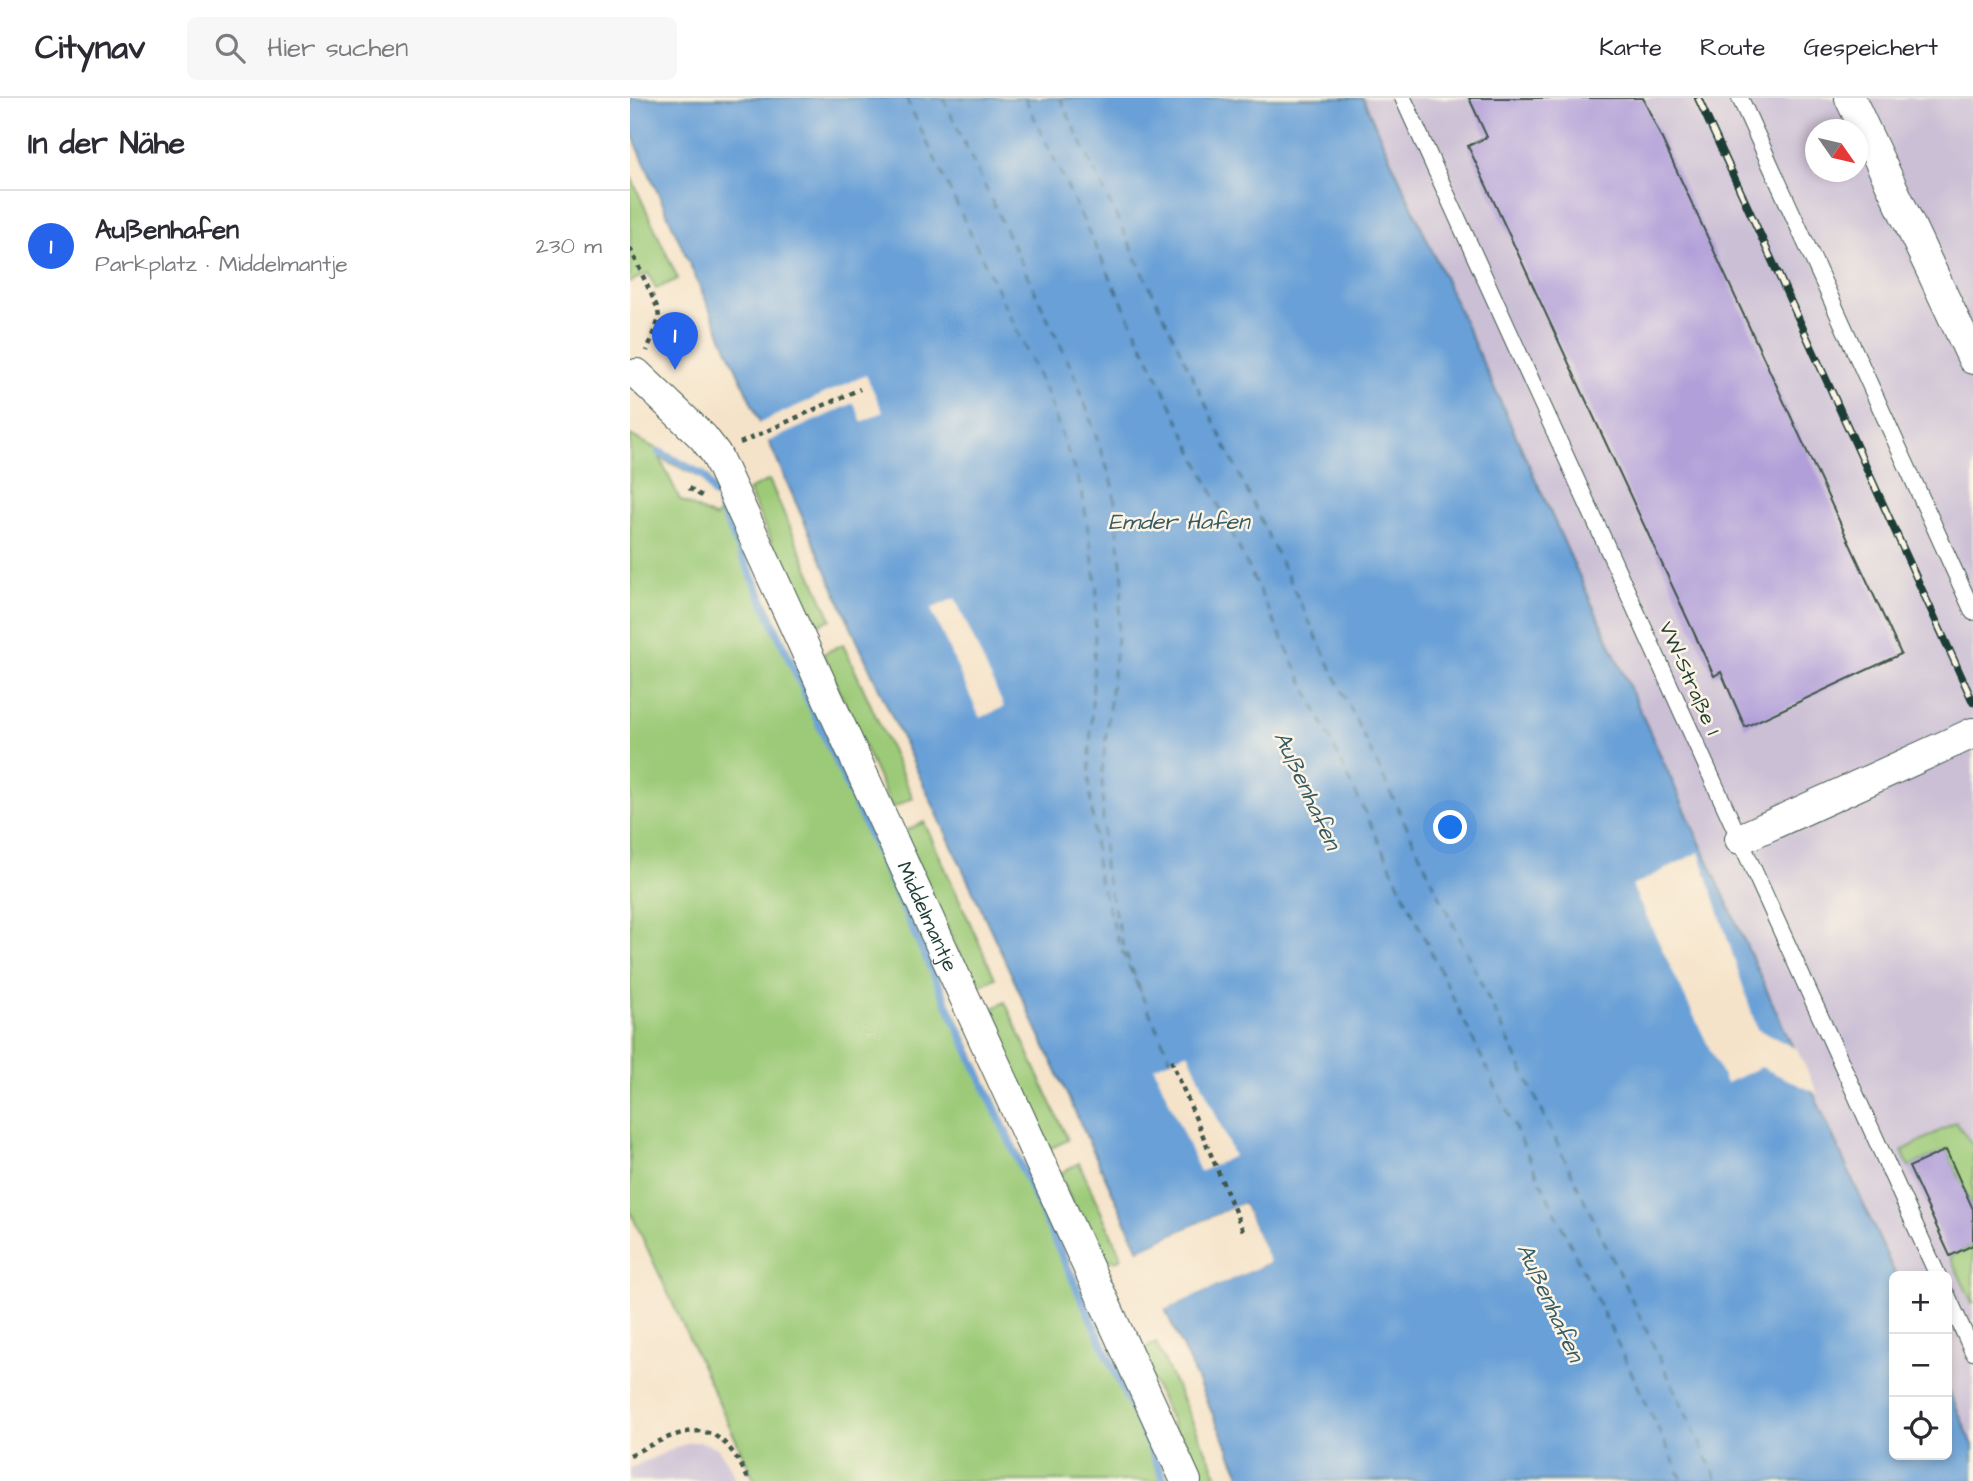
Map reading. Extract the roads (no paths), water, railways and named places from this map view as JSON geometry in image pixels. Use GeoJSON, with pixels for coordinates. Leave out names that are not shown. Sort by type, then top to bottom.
{"type":"FeatureCollection","features":[{"type":"Feature","properties":{"kind":"street"},"geometry":{"type":"LineString","coordinates":[[1856,101],[1973,359]]}},
{"type":"Feature","properties":{"kind":"street","name":"Middelmantje"},"geometry":{"type":"LineString","coordinates":[[637,374],[703,437],[716,454],[1186,1481]]}},
{"type":"Feature","properties":{"kind":"street"},"geometry":{"type":"LineString","coordinates":[[1740,839],[1973,733]]}},
{"type":"Feature","properties":{"kind":"lane","name":"VW-Straße 1"},"geometry":{"type":"LineString","coordinates":[[1403,98],[1936,1271]]}},
{"type":"Feature","properties":{"kind":"lane"},"geometry":{"type":"LineString","coordinates":[[1740,98],[1973,612]]}},
{"type":"Feature","properties":{"kind":"lane"},"geometry":{"type":"LineString","coordinates":[[1952,1306],[1973,1352]]}},
{"type":"Feature","properties":{"kind":"water","name":"Emder Hafen"},"geometry":{"type":"Polygon","coordinates":[[[630,98],[1363,98],[1894,1271],[1889,1271],[1889,1460],[1952,1460],[1952,1398],[1973,1445],[1973,1481],[1243,1481],[1165,1309],[1269,1262],[1243,1203],[1139,1250],[865,658],[630,130],[630,98]]]}},
{"type":"Feature","properties":{"kind":"waterway"},"geometry":{"type":"LineString","coordinates":[[659,452],[703,475],[715,495]]}},
{"type":"Feature","properties":{"kind":"waterway"},"geometry":{"type":"LineString","coordinates":[[720,507],[1165,1481]]}},
{"type":"Feature","properties":{"kind":"railway"},"geometry":{"type":"LineString","coordinates":[[1698,98],[1973,702]]}},
{"type":"Feature","properties":{"kind":"place","name":"Außenhafen"},"geometry":{"type":"Point","coordinates":[675,370]}}]}
